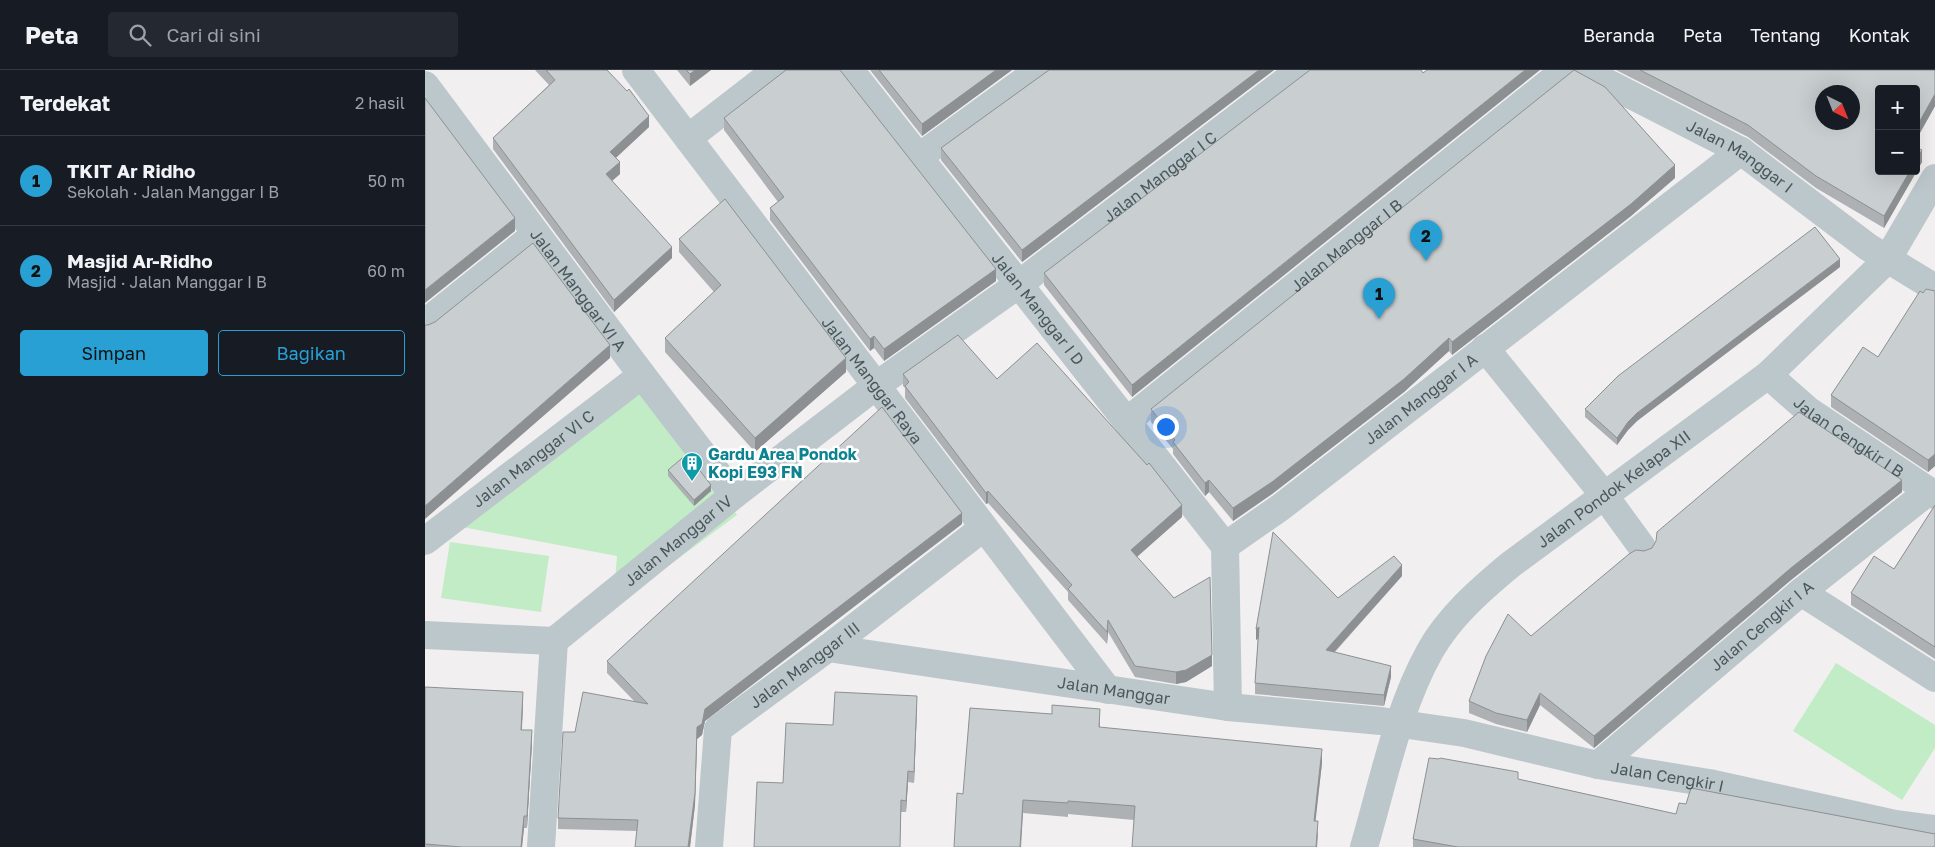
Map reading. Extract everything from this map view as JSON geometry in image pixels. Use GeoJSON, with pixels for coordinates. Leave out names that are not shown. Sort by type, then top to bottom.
{"type":"FeatureCollection","features":[{"type":"Feature","properties":{"kind":"street"},"geometry":{"type":"LineString","coordinates":[[425,79],[439,70]]}},
{"type":"Feature","properties":{"kind":"street","name":"Jalan Manggar Raya"},"geometry":{"type":"LineString","coordinates":[[636,70],[1108,690]]}},
{"type":"Feature","properties":{"kind":"street"},"geometry":{"type":"LineString","coordinates":[[688,138],[776,70]]}},
{"type":"Feature","properties":{"kind":"street","name":"Jalan Manggar I D"},"geometry":{"type":"LineString","coordinates":[[850,70],[1225,546]]}},
{"type":"Feature","properties":{"kind":"street"},"geometry":{"type":"LineString","coordinates":[[919,157],[1039,70]]}},
{"type":"Feature","properties":{"kind":"street","name":"Jalan Manggar I C"},"geometry":{"type":"LineString","coordinates":[[1019,284],[1300,70]]}},
{"type":"Feature","properties":{"kind":"street","name":"Jalan Manggar I B"},"geometry":{"type":"LineString","coordinates":[[1127,421],[1565,70]]}},
{"type":"Feature","properties":{"kind":"street","name":"Jalan Manggar I"},"geometry":{"type":"LineString","coordinates":[[1583,70],[1741,151],[1887,260],[1935,288]]}},
{"type":"Feature","properties":{"kind":"street","name":"Jalan Manggar VI A"},"geometry":{"type":"LineString","coordinates":[[425,85],[733,495]]}},
{"type":"Feature","properties":{"kind":"street","name":"Jalan Manggar I A"},"geometry":{"type":"LineString","coordinates":[[1225,546],[1281,507],[1741,151]]}},
{"type":"Feature","properties":{"kind":"street","name":"Jalan Pondok Kelapa XII"},"geometry":{"type":"LineString","coordinates":[[1364,847],[1400,723],[1430,650],[1454,618],[1477,592],[1604,495],[1768,375],[1887,260],[1935,178]]}},
{"type":"Feature","properties":{"kind":"street"},"geometry":{"type":"LineString","coordinates":[[425,323],[536,234]]}},
{"type":"Feature","properties":{"kind":"street","name":"Jalan Manggar IV"},"geometry":{"type":"LineString","coordinates":[[554,641],[733,495],[877,385],[1019,284]]}},
{"type":"Feature","properties":{"kind":"street"},"geometry":{"type":"LineString","coordinates":[[1485,348],[1604,495],[1642,547]]}},
{"type":"Feature","properties":{"kind":"street","name":"Jalan Manggar VI C"},"geometry":{"type":"LineString","coordinates":[[425,541],[642,375]]}},
{"type":"Feature","properties":{"kind":"street","name":"Jalan Cengkir I B"},"geometry":{"type":"LineString","coordinates":[[1768,375],[1809,411],[1932,493]]}},
{"type":"Feature","properties":{"kind":"street","name":"Jalan Cengkir I A"},"geometry":{"type":"LineString","coordinates":[[1598,765],[1801,592],[1932,493]]}},
{"type":"Feature","properties":{"kind":"street","name":"Jalan Manggar III"},"geometry":{"type":"LineString","coordinates":[[709,847],[718,729],[828,648],[983,528]]}},
{"type":"Feature","properties":{"kind":"street"},"geometry":{"type":"LineString","coordinates":[[1225,546],[1228,707]]}},
{"type":"Feature","properties":{"kind":"street"},"geometry":{"type":"LineString","coordinates":[[1801,592],[1935,678]]}},
{"type":"Feature","properties":{"kind":"street"},"geometry":{"type":"LineString","coordinates":[[425,635],[554,641],[541,847]]}},
{"type":"Feature","properties":{"kind":"street","name":"Jalan Manggar"},"geometry":{"type":"LineString","coordinates":[[828,648],[1228,707],[1400,723]]}},
{"type":"Feature","properties":{"kind":"street","name":"Jalan Cengkir I"},"geometry":{"type":"LineString","coordinates":[[1400,723],[1464,733],[1598,765],[1709,783],[1895,824],[1935,829]]}},
{"type":"Feature","properties":{"kind":"green space"},"geometry":{"type":"Polygon","coordinates":[[[642,387],[737,515],[613,607],[617,556],[462,527],[642,387]]]}},
{"type":"Feature","properties":{"kind":"green space"},"geometry":{"type":"Polygon","coordinates":[[[450,542],[549,556],[541,612],[441,598],[450,542]]]}},
{"type":"Feature","properties":{"kind":"green space"},"geometry":{"type":"Polygon","coordinates":[[[1836,663],[1935,725],[1935,748],[1902,800],[1793,731],[1836,663]]]}},
{"type":"Feature","properties":{"kind":"building"},"geometry":{"type":"Polygon","coordinates":[[[546,70],[607,70],[627,91],[629,89],[649,116],[610,152],[620,162],[606,174],[672,247],[614,300],[493,138],[555,80],[546,70]]]}},
{"type":"Feature","properties":{"kind":"building"},"geometry":{"type":"Polygon","coordinates":[[[686,70],[695,70],[690,74],[686,70]]]}},
{"type":"Feature","properties":{"kind":"building"},"geometry":{"type":"Polygon","coordinates":[[[786,70],[840,70],[996,269],[884,349],[874,336],[870,339],[770,208],[784,197],[724,118],[786,70]]]}},
{"type":"Feature","properties":{"kind":"building"},"geometry":{"type":"Polygon","coordinates":[[[879,70],[996,70],[922,124],[879,70]]]}},
{"type":"Feature","properties":{"kind":"building"},"geometry":{"type":"Polygon","coordinates":[[[1049,70],[1259,70],[1022,250],[941,148],[1049,70]]]}},
{"type":"Feature","properties":{"kind":"building"},"geometry":{"type":"Polygon","coordinates":[[[1310,70],[1421,70],[1423,73],[1427,70],[1525,70],[1132,385],[1044,273],[1310,70]]]}},
{"type":"Feature","properties":{"kind":"building"},"geometry":{"type":"Polygon","coordinates":[[[1574,70],[1605,87],[1675,165],[1631,204],[1452,342],[1449,338],[1404,379],[1272,482],[1233,508],[1209,480],[1205,483],[1173,442],[1175,440],[1151,409],[1574,70]]]}},
{"type":"Feature","properties":{"kind":"building"},"geometry":{"type":"Polygon","coordinates":[[[1640,70],[1935,70],[1935,94],[1920,121],[1920,85],[1875,85],[1875,175],[1908,175],[1884,216],[1816,176],[1748,125],[1640,70]]]}},
{"type":"Feature","properties":{"kind":"building"},"geometry":{"type":"Polygon","coordinates":[[[425,98],[515,218],[425,290],[425,98]]]}},
{"type":"Feature","properties":{"kind":"building"},"geometry":{"type":"Polygon","coordinates":[[[725,199],[846,358],[755,438],[665,338],[721,285],[679,239],[725,199]]]}},
{"type":"Feature","properties":{"kind":"building"},"geometry":{"type":"Polygon","coordinates":[[[1815,227],[1840,259],[1637,413],[1617,438],[1585,409],[1618,376],[1815,227]]]}},
{"type":"Feature","properties":{"kind":"building"},"geometry":{"type":"Polygon","coordinates":[[[533,243],[610,345],[425,506],[425,325],[435,322],[533,243]]]}},
{"type":"Feature","properties":{"kind":"building"},"geometry":{"type":"Polygon","coordinates":[[[1926,289],[1935,291],[1935,454],[1928,460],[1831,395],[1863,347],[1878,357],[1920,291],[1923,293],[1926,289]]]}},
{"type":"Feature","properties":{"kind":"building"},"geometry":{"type":"Polygon","coordinates":[[[958,335],[997,379],[1037,343],[1147,465],[1149,463],[1182,505],[1131,550],[1174,598],[1210,577],[1212,655],[1186,670],[1176,672],[1135,666],[1108,620],[1107,632],[1068,589],[1072,585],[988,491],[986,493],[905,386],[909,382],[903,374],[958,335]]]}},
{"type":"Feature","properties":{"kind":"building"},"geometry":{"type":"Polygon","coordinates":[[[882,407],[962,513],[705,709],[702,724],[697,727],[695,793],[688,847],[635,847],[638,820],[558,818],[563,732],[575,732],[583,692],[648,704],[607,661],[882,407]]]}},
{"type":"Feature","properties":{"kind":"building"},"geometry":{"type":"Polygon","coordinates":[[[1799,412],[1902,480],[1791,568],[1594,736],[1540,693],[1527,720],[1496,713],[1469,701],[1486,656],[1508,614],[1531,636],[1629,554],[1636,550],[1644,551],[1652,548],[1656,541],[1657,532],[1799,412]]]}},
{"type":"Feature","properties":{"kind":"building","name":"Gardu Area Pondok Kopi E93 FN"},"geometry":{"type":"Polygon","coordinates":[[[687,454],[711,485],[694,500],[668,470],[687,454]]]}},
{"type":"Feature","properties":{"kind":"building"},"geometry":{"type":"Polygon","coordinates":[[[1935,505],[1935,647],[1851,593],[1874,556],[1894,569],[1935,505]]]}},
{"type":"Feature","properties":{"kind":"building"},"geometry":{"type":"Polygon","coordinates":[[[1273,532],[1338,598],[1394,556],[1402,565],[1326,650],[1391,666],[1384,695],[1255,683],[1259,627],[1256,629],[1273,532]]]}},
{"type":"Feature","properties":{"kind":"building"},"geometry":{"type":"Polygon","coordinates":[[[425,687],[523,692],[521,730],[532,730],[527,816],[524,816],[521,847],[462,847],[425,844],[425,687]]]}},
{"type":"Feature","properties":{"kind":"building"},"geometry":{"type":"Polygon","coordinates":[[[835,692],[917,696],[914,772],[908,771],[906,801],[901,800],[900,847],[754,847],[757,782],[783,783],[786,723],[833,725],[835,692]]]}},
{"type":"Feature","properties":{"kind":"building"},"geometry":{"type":"Polygon","coordinates":[[[1052,705],[1100,709],[1099,727],[1322,749],[1314,821],[1318,821],[1316,847],[1132,847],[1135,806],[1023,800],[1020,847],[954,847],[957,793],[963,794],[970,708],[1052,714],[1052,705]]]}},
{"type":"Feature","properties":{"kind":"building"},"geometry":{"type":"Polygon","coordinates":[[[1429,758],[1440,758],[1518,772],[1518,779],[1676,814],[1679,803],[1686,804],[1691,788],[1935,834],[1935,847],[1458,847],[1413,839],[1429,758]]]}},
{"type":"Feature","properties":{"kind":"place","name":"Masjid Ar-Ridho"},"geometry":{"type":"Point","coordinates":[1426,261]}},
{"type":"Feature","properties":{"kind":"place","name":"TKIT Ar Ridho"},"geometry":{"type":"Point","coordinates":[1379,319]}},
{"type":"Feature","properties":{"kind":"place","name":"Gardu Area Pondok Kopi E93 FN"},"geometry":{"type":"Point","coordinates":[692,482]}}]}
